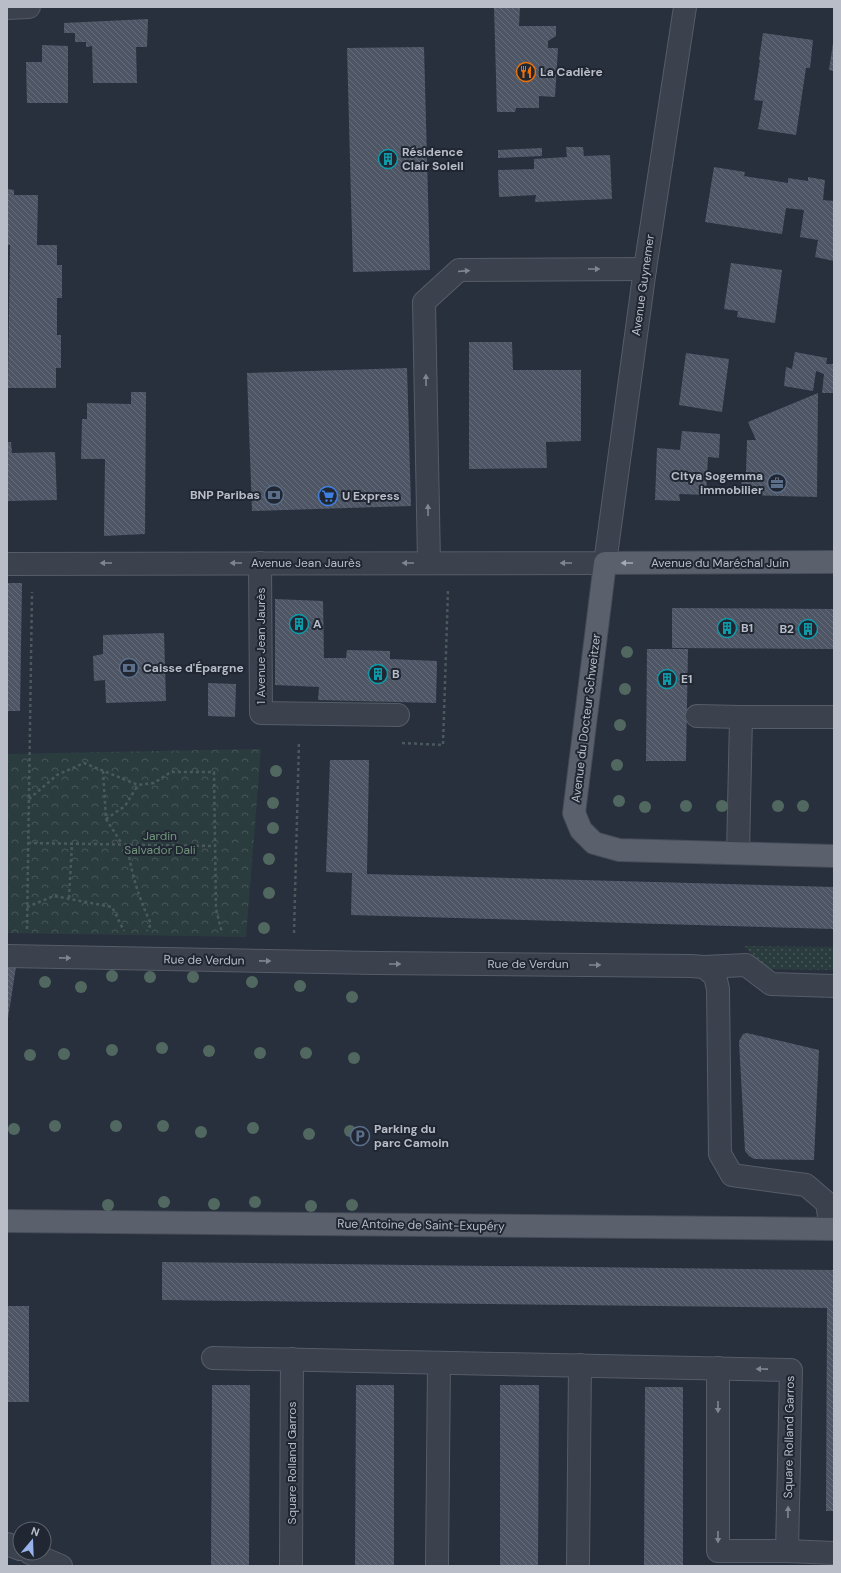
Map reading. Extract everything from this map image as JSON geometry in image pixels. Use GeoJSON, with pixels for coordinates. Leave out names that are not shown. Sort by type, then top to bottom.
{"type":"FeatureCollection","features":[{"type":"Feature","properties":{"kind":"main road","name":"Avenue du Maréchal Juin"},"geometry":{"type":"LineString","coordinates":[[605,563],[834,562]]}},
{"type":"Feature","properties":{"kind":"main road","name":"Avenue du Docteur Schweitzer"},"geometry":{"type":"LineString","coordinates":[[605,563],[574,813],[581,830],[594,843],[619,850],[834,856]]}},
{"type":"Feature","properties":{"kind":"main road","name":"Rue Antoine de Saint-Exupéry"},"geometry":{"type":"LineString","coordinates":[[7,1221],[832,1229]]}},
{"type":"Feature","properties":{"kind":"street"},"geometry":{"type":"LineString","coordinates":[[7,8],[29,7]]}},
{"type":"Feature","properties":{"kind":"street","name":"Avenue Guynemer"},"geometry":{"type":"LineString","coordinates":[[605,563],[645,269],[685,7]]}},
{"type":"Feature","properties":{"kind":"street"},"geometry":{"type":"LineString","coordinates":[[439,563],[424,302],[459,270],[645,269]]}},
{"type":"Feature","properties":{"kind":"street","name":"1 Avenue Jean Jaurès"},"geometry":{"type":"LineString","coordinates":[[260,563],[261,713],[398,715]]}},
{"type":"Feature","properties":{"kind":"street","name":"Avenue Jean Jaurès"},"geometry":{"type":"LineString","coordinates":[[7,564],[605,563]]}},
{"type":"Feature","properties":{"kind":"street"},"geometry":{"type":"LineString","coordinates":[[698,716],[834,717]]}},
{"type":"Feature","properties":{"kind":"street"},"geometry":{"type":"LineString","coordinates":[[738,853],[741,717]]}},
{"type":"Feature","properties":{"kind":"street","name":"Rue de Verdun"},"geometry":{"type":"LineString","coordinates":[[17,956],[134,955],[229,961],[293,962],[704,967],[746,965],[771,984],[834,986]]}},
{"type":"Feature","properties":{"kind":"street"},"geometry":{"type":"LineString","coordinates":[[704,967],[715,976],[718,989],[720,1154],[732,1175],[806,1185],[827,1202],[832,1229]]}},
{"type":"Feature","properties":{"kind":"street","name":"Square Rolland Garros"},"geometry":{"type":"LineString","coordinates":[[213,1358],[791,1370],[787,1551]]}},
{"type":"Feature","properties":{"kind":"street","name":"Square Rolland Garros"},"geometry":{"type":"LineString","coordinates":[[291,1566],[292,1360]]}},
{"type":"Feature","properties":{"kind":"street"},"geometry":{"type":"LineString","coordinates":[[437,1566],[439,1363]]}},
{"type":"Feature","properties":{"kind":"street"},"geometry":{"type":"LineString","coordinates":[[578,1566],[580,1365]]}},
{"type":"Feature","properties":{"kind":"street"},"geometry":{"type":"LineString","coordinates":[[718,1368],[718,1551],[834,1553]]}},
{"type":"Feature","properties":{"kind":"street"},"geometry":{"type":"LineString","coordinates":[[49,1561],[61,1566]]}},
{"type":"Feature","properties":{"kind":"path"},"geometry":{"type":"LineString","coordinates":[[398,743],[444,745],[439,563]]}},
{"type":"Feature","properties":{"kind":"path"},"geometry":{"type":"LineString","coordinates":[[17,956],[27,906],[33,564]]}},
{"type":"Feature","properties":{"kind":"path"},"geometry":{"type":"LineString","coordinates":[[293,962],[299,741],[307,741]]}},
{"type":"Feature","properties":{"kind":"path"},"geometry":{"type":"LineString","coordinates":[[29,799],[57,775],[84,763],[138,785],[154,783],[171,772],[214,772],[216,909],[229,961]]}},
{"type":"Feature","properties":{"kind":"path"},"geometry":{"type":"LineString","coordinates":[[102,771],[106,820],[123,844]]}},
{"type":"Feature","properties":{"kind":"path"},"geometry":{"type":"LineString","coordinates":[[106,820],[125,806],[138,785]]}},
{"type":"Feature","properties":{"kind":"path"},"geometry":{"type":"LineString","coordinates":[[28,843],[215,846]]}},
{"type":"Feature","properties":{"kind":"path"},"geometry":{"type":"LineString","coordinates":[[69,898],[72,844]]}},
{"type":"Feature","properties":{"kind":"path"},"geometry":{"type":"LineString","coordinates":[[127,844],[133,877],[141,904],[151,924],[134,955]]}},
{"type":"Feature","properties":{"kind":"path"},"geometry":{"type":"LineString","coordinates":[[27,906],[54,896],[112,907],[134,955]]}},
{"type":"Feature","properties":{"kind":"green space","name":"Jardin Salvador Dali"},"geometry":{"type":"Polygon","coordinates":[[[261,749],[246,937],[7,933],[7,754],[261,749]]]}},
{"type":"Feature","properties":{"kind":"green space"},"geometry":{"type":"Polygon","coordinates":[[[744,946],[834,947],[834,970],[765,969],[744,946]]]}},
{"type":"Feature","properties":{"kind":"building","name":"La Cadière"},"geometry":{"type":"Polygon","coordinates":[[[494,7],[520,7],[519,26],[556,26],[556,36],[548,41],[548,48],[558,48],[555,97],[539,96],[539,108],[516,108],[515,112],[497,112],[494,7]]]}},
{"type":"Feature","properties":{"kind":"building"},"geometry":{"type":"Polygon","coordinates":[[[148,19],[147,47],[136,47],[137,83],[93,83],[92,46],[86,47],[86,42],[75,42],[75,33],[64,33],[64,23],[148,19]]]}},
{"type":"Feature","properties":{"kind":"building"},"geometry":{"type":"Polygon","coordinates":[[[763,33],[813,40],[810,68],[806,68],[796,135],[758,129],[763,101],[754,100],[763,33]]]}},
{"type":"Feature","properties":{"kind":"building"},"geometry":{"type":"Polygon","coordinates":[[[834,43],[834,71],[829,70],[834,43]]]}},
{"type":"Feature","properties":{"kind":"building"},"geometry":{"type":"Polygon","coordinates":[[[42,45],[68,46],[68,103],[27,103],[26,62],[42,62],[42,45]]]}},
{"type":"Feature","properties":{"kind":"building","name":"Résidence Clair Soleil"},"geometry":{"type":"Polygon","coordinates":[[[424,47],[430,270],[353,272],[347,48],[424,47]]]}},
{"type":"Feature","properties":{"kind":"building"},"geometry":{"type":"Polygon","coordinates":[[[566,147],[583,147],[584,156],[610,155],[612,199],[535,202],[536,195],[499,197],[498,170],[534,169],[534,159],[567,157],[566,147]]]}},
{"type":"Feature","properties":{"kind":"building"},"geometry":{"type":"Polygon","coordinates":[[[542,148],[542,156],[498,158],[498,150],[542,148]]]}},
{"type":"Feature","properties":{"kind":"building"},"geometry":{"type":"Polygon","coordinates":[[[714,167],[745,172],[744,176],[788,183],[788,178],[808,181],[808,177],[825,180],[823,200],[834,201],[834,261],[815,257],[818,240],[800,237],[804,210],[786,208],[782,234],[705,222],[714,167]]]}},
{"type":"Feature","properties":{"kind":"building"},"geometry":{"type":"Polygon","coordinates":[[[7,189],[14,190],[14,195],[38,195],[37,245],[57,245],[57,265],[62,265],[62,298],[57,298],[57,335],[61,335],[61,368],[56,368],[56,388],[8,388],[10,245],[7,245],[7,189]]]}},
{"type":"Feature","properties":{"kind":"building"},"geometry":{"type":"Polygon","coordinates":[[[731,263],[782,270],[775,323],[737,317],[738,311],[724,309],[731,263]]]}},
{"type":"Feature","properties":{"kind":"building"},"geometry":{"type":"Polygon","coordinates":[[[469,342],[512,342],[513,370],[581,370],[581,441],[546,442],[547,468],[469,469],[469,342]]]}},
{"type":"Feature","properties":{"kind":"building"},"geometry":{"type":"Polygon","coordinates":[[[795,352],[827,358],[826,364],[834,364],[834,393],[822,393],[824,374],[816,371],[813,391],[784,386],[786,367],[792,369],[795,352]]]}},
{"type":"Feature","properties":{"kind":"building"},"geometry":{"type":"Polygon","coordinates":[[[686,353],[729,359],[722,412],[679,405],[686,353]]]}},
{"type":"Feature","properties":{"kind":"building"},"geometry":{"type":"Polygon","coordinates":[[[407,368],[411,506],[252,511],[247,373],[407,368]]]}},
{"type":"Feature","properties":{"kind":"building"},"geometry":{"type":"Polygon","coordinates":[[[131,392],[146,392],[145,534],[104,536],[105,459],[81,459],[82,419],[87,419],[87,403],[131,404],[131,392]]]}},
{"type":"Feature","properties":{"kind":"building"},"geometry":{"type":"Polygon","coordinates":[[[818,393],[817,497],[741,495],[742,473],[746,473],[747,440],[756,440],[748,422],[818,393]]]}},
{"type":"Feature","properties":{"kind":"building"},"geometry":{"type":"Polygon","coordinates":[[[682,431],[720,434],[719,458],[708,457],[706,495],[679,494],[680,501],[655,500],[657,448],[680,450],[682,431]]]}},
{"type":"Feature","properties":{"kind":"building"},"geometry":{"type":"Polygon","coordinates":[[[7,442],[11,442],[12,453],[55,452],[57,500],[7,501],[7,442]]]}},
{"type":"Feature","properties":{"kind":"building"},"geometry":{"type":"Polygon","coordinates":[[[7,583],[22,583],[20,711],[7,711],[7,583]]]}},
{"type":"Feature","properties":{"kind":"building"},"geometry":{"type":"Polygon","coordinates":[[[275,599],[323,601],[324,658],[346,658],[347,650],[390,651],[390,659],[437,661],[436,703],[318,700],[319,687],[275,685],[275,599]]]}},
{"type":"Feature","properties":{"kind":"building","name":"B1"},"geometry":{"type":"Polygon","coordinates":[[[672,608],[834,609],[834,649],[672,648],[672,608]]]}},
{"type":"Feature","properties":{"kind":"building","name":"Caisse d'Épargne"},"geometry":{"type":"Polygon","coordinates":[[[164,633],[166,701],[106,703],[105,680],[94,681],[93,656],[103,654],[103,635],[164,633]]]}},
{"type":"Feature","properties":{"kind":"building","name":"E1"},"geometry":{"type":"Polygon","coordinates":[[[647,649],[688,649],[686,761],[646,761],[647,649]]]}},
{"type":"Feature","properties":{"kind":"building"},"geometry":{"type":"Polygon","coordinates":[[[208,683],[236,684],[235,717],[208,716],[208,683]]]}},
{"type":"Feature","properties":{"kind":"building"},"geometry":{"type":"Polygon","coordinates":[[[330,760],[369,760],[367,874],[834,887],[834,929],[351,915],[352,873],[326,872],[330,760]]]}},
{"type":"Feature","properties":{"kind":"building"},"geometry":{"type":"Polygon","coordinates":[[[7,967],[16,967],[8,1018],[7,1018],[7,967]]]}},
{"type":"Feature","properties":{"kind":"building"},"geometry":{"type":"Polygon","coordinates":[[[747,1033],[819,1050],[814,1160],[754,1159],[745,1151],[739,1041],[743,1034],[747,1033]]]}},
{"type":"Feature","properties":{"kind":"building"},"geometry":{"type":"Polygon","coordinates":[[[162,1262],[834,1270],[834,1511],[826,1511],[827,1308],[162,1300],[162,1262]]]}},
{"type":"Feature","properties":{"kind":"building"},"geometry":{"type":"Polygon","coordinates":[[[7,1306],[29,1306],[29,1402],[7,1402],[7,1306]]]}},
{"type":"Feature","properties":{"kind":"building"},"geometry":{"type":"Polygon","coordinates":[[[212,1385],[250,1385],[249,1566],[211,1566],[212,1385]]]}},
{"type":"Feature","properties":{"kind":"building"},"geometry":{"type":"Polygon","coordinates":[[[356,1385],[394,1385],[394,1566],[355,1566],[356,1385]]]}},
{"type":"Feature","properties":{"kind":"building"},"geometry":{"type":"Polygon","coordinates":[[[500,1385],[539,1385],[538,1566],[500,1566],[500,1385]]]}},
{"type":"Feature","properties":{"kind":"building"},"geometry":{"type":"Polygon","coordinates":[[[645,1387],[683,1387],[683,1566],[644,1566],[645,1387]]]}},
{"type":"Feature","properties":{"kind":"place","name":"La Cadière"},"geometry":{"type":"Point","coordinates":[526,72]}},
{"type":"Feature","properties":{"kind":"place","name":"Résidence Clair Soleil"},"geometry":{"type":"Point","coordinates":[388,159]}},
{"type":"Feature","properties":{"kind":"place","name":"Citya Sogemma immobilier"},"geometry":{"type":"Point","coordinates":[777,483]}},
{"type":"Feature","properties":{"kind":"place","name":"BNP Paribas"},"geometry":{"type":"Point","coordinates":[274,495]}},
{"type":"Feature","properties":{"kind":"place","name":"U Express"},"geometry":{"type":"Point","coordinates":[328,496]}},
{"type":"Feature","properties":{"kind":"place","name":"A"},"geometry":{"type":"Point","coordinates":[299,624]}},
{"type":"Feature","properties":{"kind":"place","name":"B1"},"geometry":{"type":"Point","coordinates":[727,628]}},
{"type":"Feature","properties":{"kind":"place","name":"B2"},"geometry":{"type":"Point","coordinates":[808,629]}},
{"type":"Feature","properties":{"kind":"place","name":"Caisse d'Épargne"},"geometry":{"type":"Point","coordinates":[129,668]}},
{"type":"Feature","properties":{"kind":"place","name":"B"},"geometry":{"type":"Point","coordinates":[378,674]}},
{"type":"Feature","properties":{"kind":"place","name":"E1"},"geometry":{"type":"Point","coordinates":[667,679]}},
{"type":"Feature","properties":{"kind":"place","name":"Parking du parc Camoin"},"geometry":{"type":"Point","coordinates":[360,1136]}}]}
